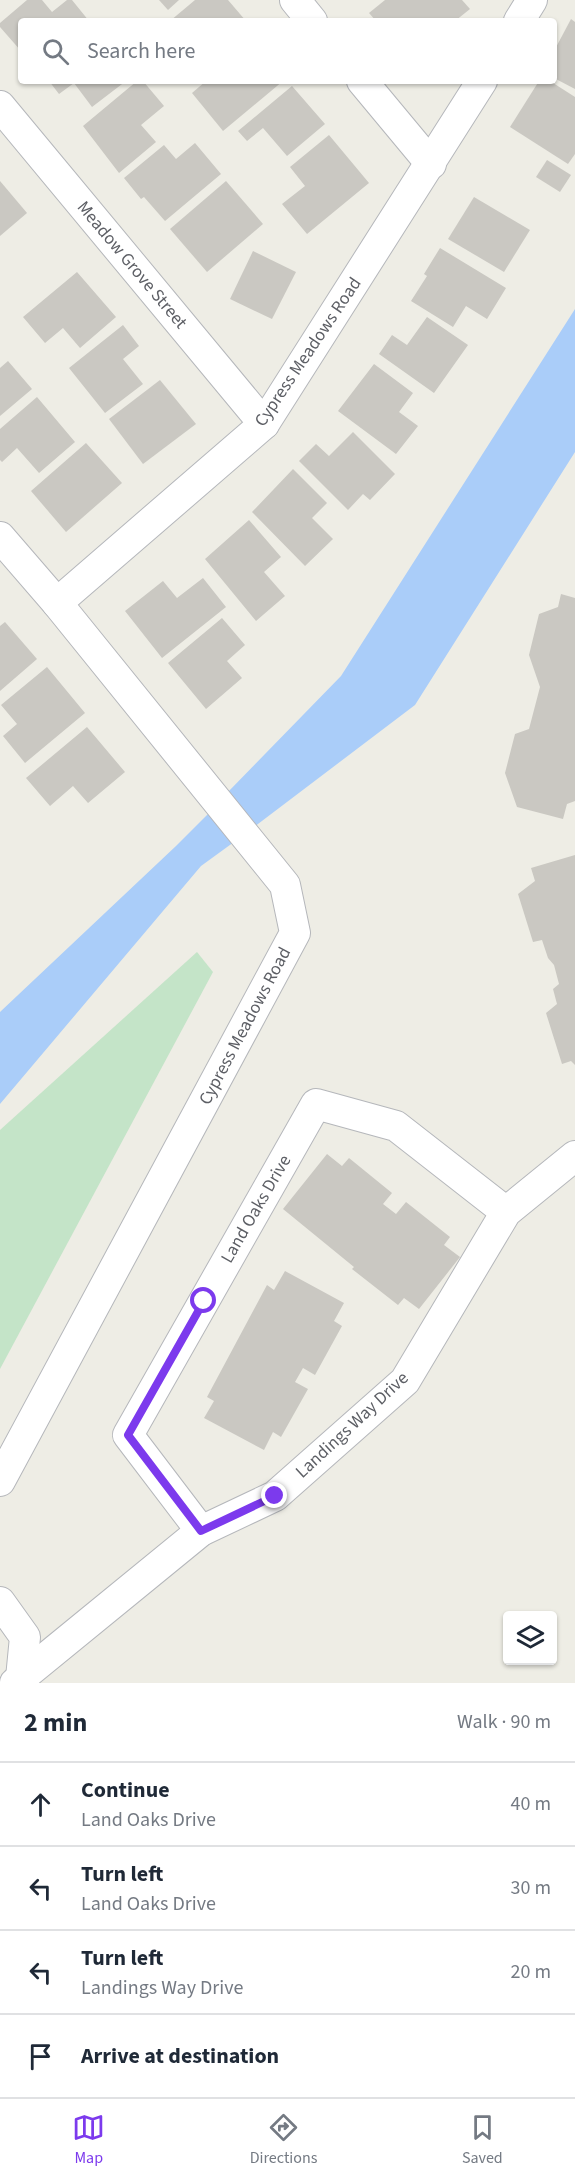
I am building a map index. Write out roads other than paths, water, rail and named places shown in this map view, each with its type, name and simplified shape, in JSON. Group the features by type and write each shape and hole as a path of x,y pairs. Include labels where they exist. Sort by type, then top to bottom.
{"street":[{"path":"295,0 310,18"},
{"path":"521,18 532,0"},
{"path":"364,84 431,164"},
{"name":"Cypress Meadows Road","path":"57,603 264,424 480,84"},
{"name":"Meadow Grove Street","path":"0,106 264,424"},
{"name":"Cypress Meadows Road","path":"0,537 57,603 285,885 295,933 0,1481"},
{"name":"Land Oaks Drive","path":"201,1531 128,1435 316,1104 396,1126 506,1212"},
{"name":"Landings Way Drive","path":"18,1681 201,1531 275,1496 405,1381 506,1212 575,1156"},
{"path":"0,1602 25,1637 18,1681"}],"water":[{"path":"575,309 575,452 415,705 254,827 227,793 341,676"},
{"path":"210,812 234,842 201,866 0,1104 0,1012"}]}
